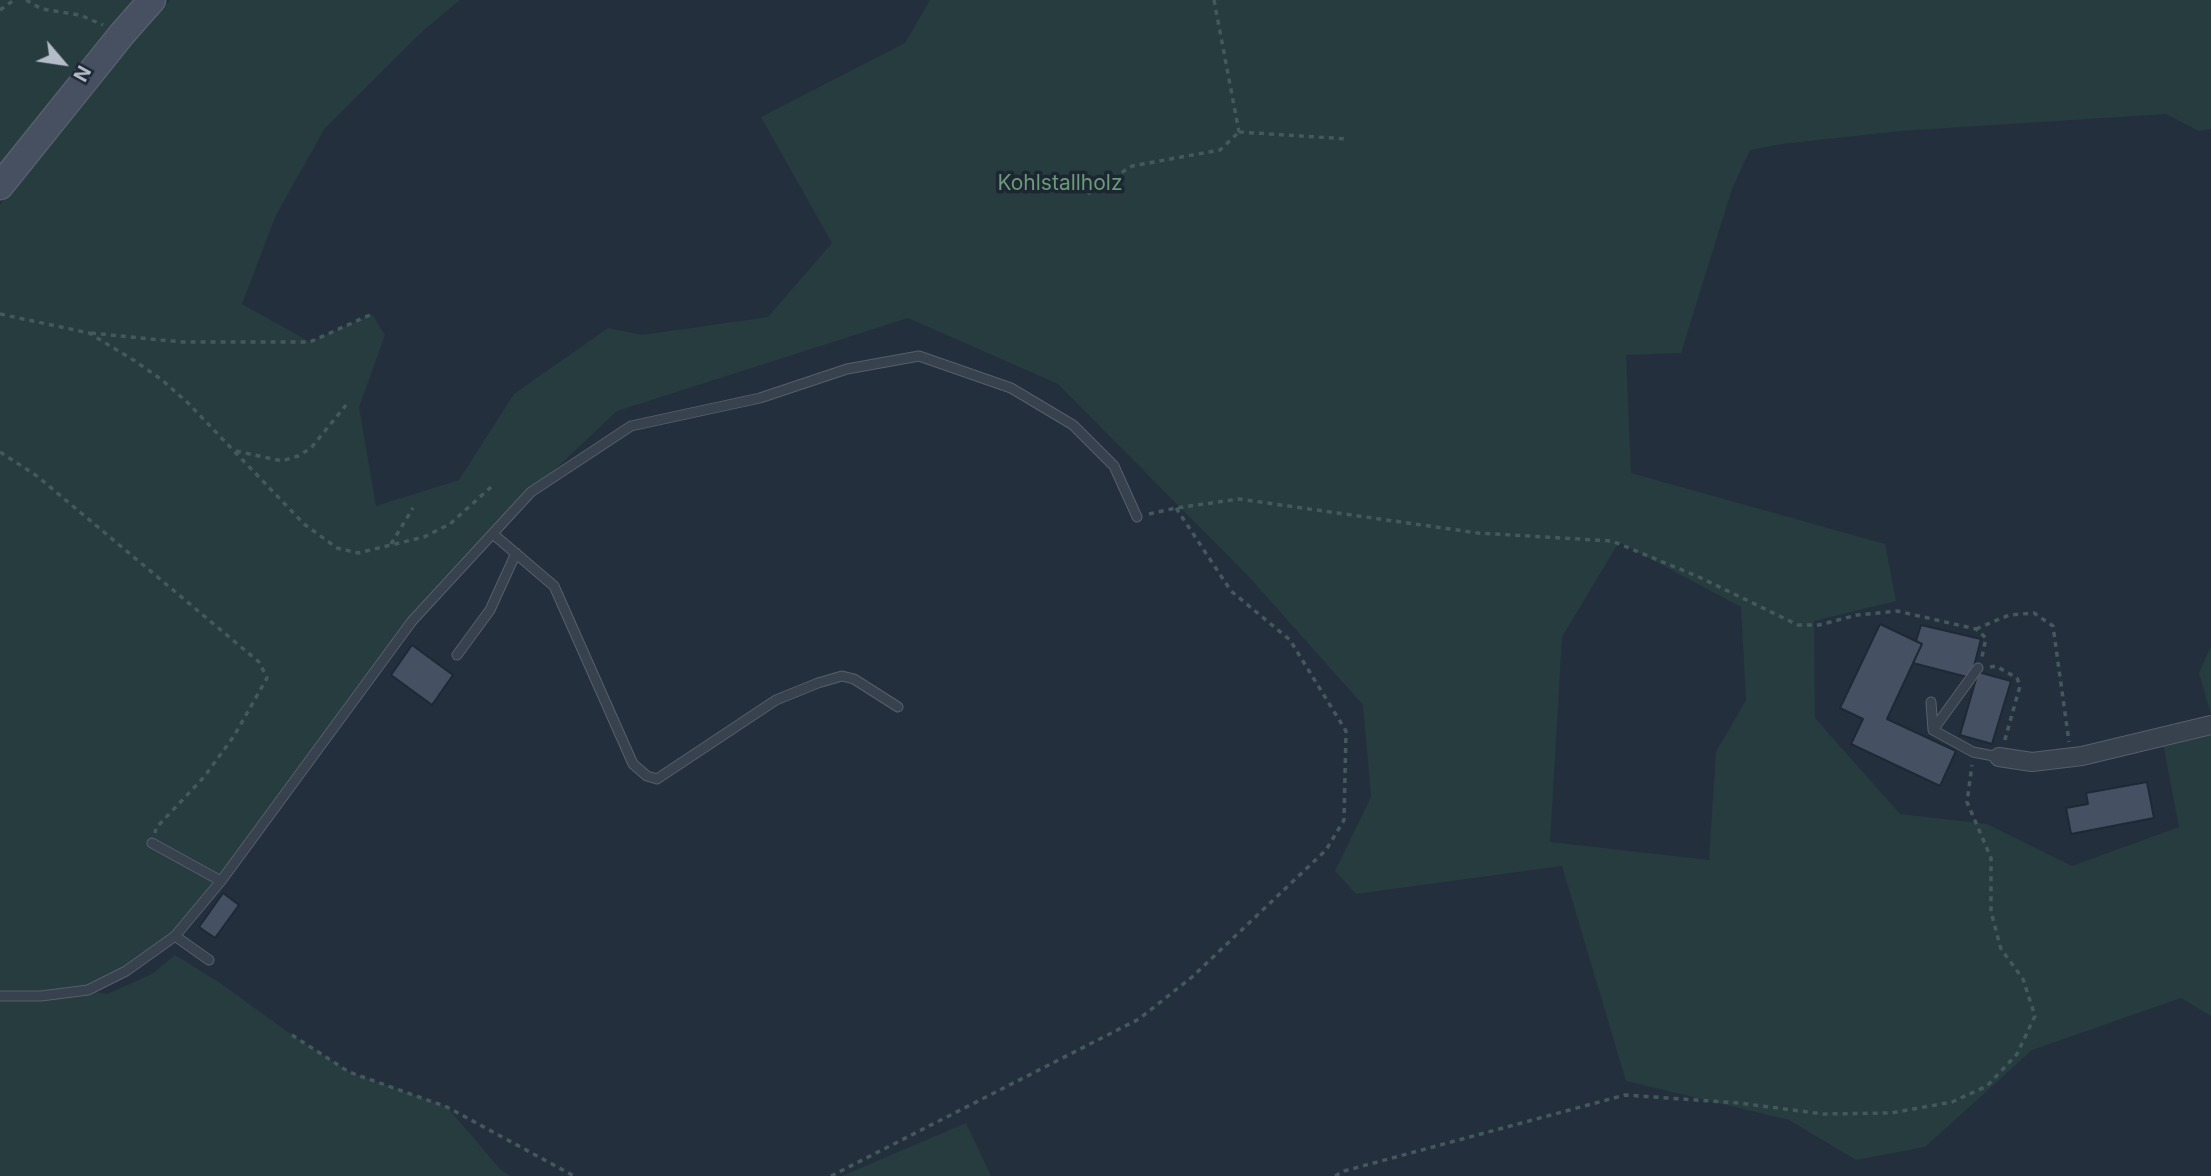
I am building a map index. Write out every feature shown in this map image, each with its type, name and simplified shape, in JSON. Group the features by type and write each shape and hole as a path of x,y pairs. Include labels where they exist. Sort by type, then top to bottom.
{"main road":[{"path":"0,186 152,0"}],"street":[{"path":"1999,757 2032,762 2071,757 2211,725"}],"lane":[{"path":"0,996 40,996 88,990 126,971 175,936 221,881 412,621 531,492 631,426 760,398 847,369 919,356 1011,388 1073,425 1114,466 1137,517"},
{"path":"493,534 554,586 633,764 647,776 657,779 776,700 842,676 854,680 898,707"},
{"path":"457,654 490,610 516,553"},
{"path":"1933,730 1978,668"},
{"path":"1931,702 1933,730"},
{"path":"1933,730 1973,752 1999,757"},
{"path":"152,843 221,881"},
{"path":"175,936 209,960"}],"path":[{"path":"0,10 14,0"},
{"path":"26,0 42,9 80,15 122,34"},
{"path":"1214,0 1239,132"},
{"path":"1088,194 1132,166 1220,150 1239,132 1348,139"},
{"path":"0,314 89,333 182,342 310,342 372,314"},
{"path":"89,333 135,360 162,380 188,403 303,524 337,548 358,553 424,537 450,524 491,486"},
{"path":"234,451 282,461 298,456 311,448 346,405"},
{"path":"0,452 37,476 259,662 267,678 234,736 204,777 156,828 152,843"},
{"path":"1137,517 1175,508 1239,499 1478,533 1612,541 1699,577 1798,625 1819,625 1857,615 1897,611 1976,629 1986,638 1978,668 1996,666 2017,678 2020,686 1999,757"},
{"path":"391,544 414,508"},
{"path":"831,1176 1139,1019 1192,977 1326,850 1345,820 1346,731 1290,640 1231,591 1175,508"},
{"path":"1976,629 2009,615 2034,613 2053,626 2071,757"},
{"path":"1335,1176 1344,1171 1625,1095 1739,1103 1823,1115 1877,1114 1952,1102 1987,1086 2017,1054 2035,1016 2023,979 2001,949 1991,912 1991,858 1967,802 1973,752"},
{"path":"292,1035 349,1072 447,1107 574,1176"}],"green space":[{"path":"0,0 140,0 103,40 0,165"},
{"name":"Kohlstallholz","path":"170,0 460,0 424,30 325,128 276,215 242,304 310,342 372,314 385,335 359,407 376,506 459,480 514,394 608,328 642,335 768,317 832,243 761,117 905,43 930,0 2211,0 2211,129 2199,131 2166,114 1900,131 1750,150 1732,189 1681,353 1626,355 1631,473 1885,544 1896,601 1814,621 1815,718 1900,814 1987,824 2072,866 2179,827 2163,743 2211,730 2211,1016 2181,998 2032,1050 1925,1147 1856,1160 1789,1120 1626,1081 1562,866 1356,894 1335,871 1371,797 1363,705 1250,578 1058,384 908,318 617,411 531,492 412,621 175,936 90,991 107,994 152,974 175,955 349,1072 447,1107 500,1169 510,1176 0,1176 0,205 114,63","holes":["1619,542 1741,607 1746,700 1716,752 1709,860 1550,842 1562,637"]},
{"path":"2211,646 2211,715 2199,673"},
{"path":"966,1123 991,1176 842,1176"}],"building":[{"path":"1880,624 1922,644 1887,719 1956,751 1940,786 1851,744 1863,719 1840,708"},
{"path":"1921,625 1981,639 1971,678 1913,663 1922,644 1916,641"},
{"path":"412,645 453,675 432,705 391,675"},
{"path":"1978,672 2011,681 1992,744 1960,735"},
{"path":"2147,782 2154,818 2071,834 2066,808 2088,804 2086,793"},
{"path":"223,893 239,905 215,938 199,927"}]}
